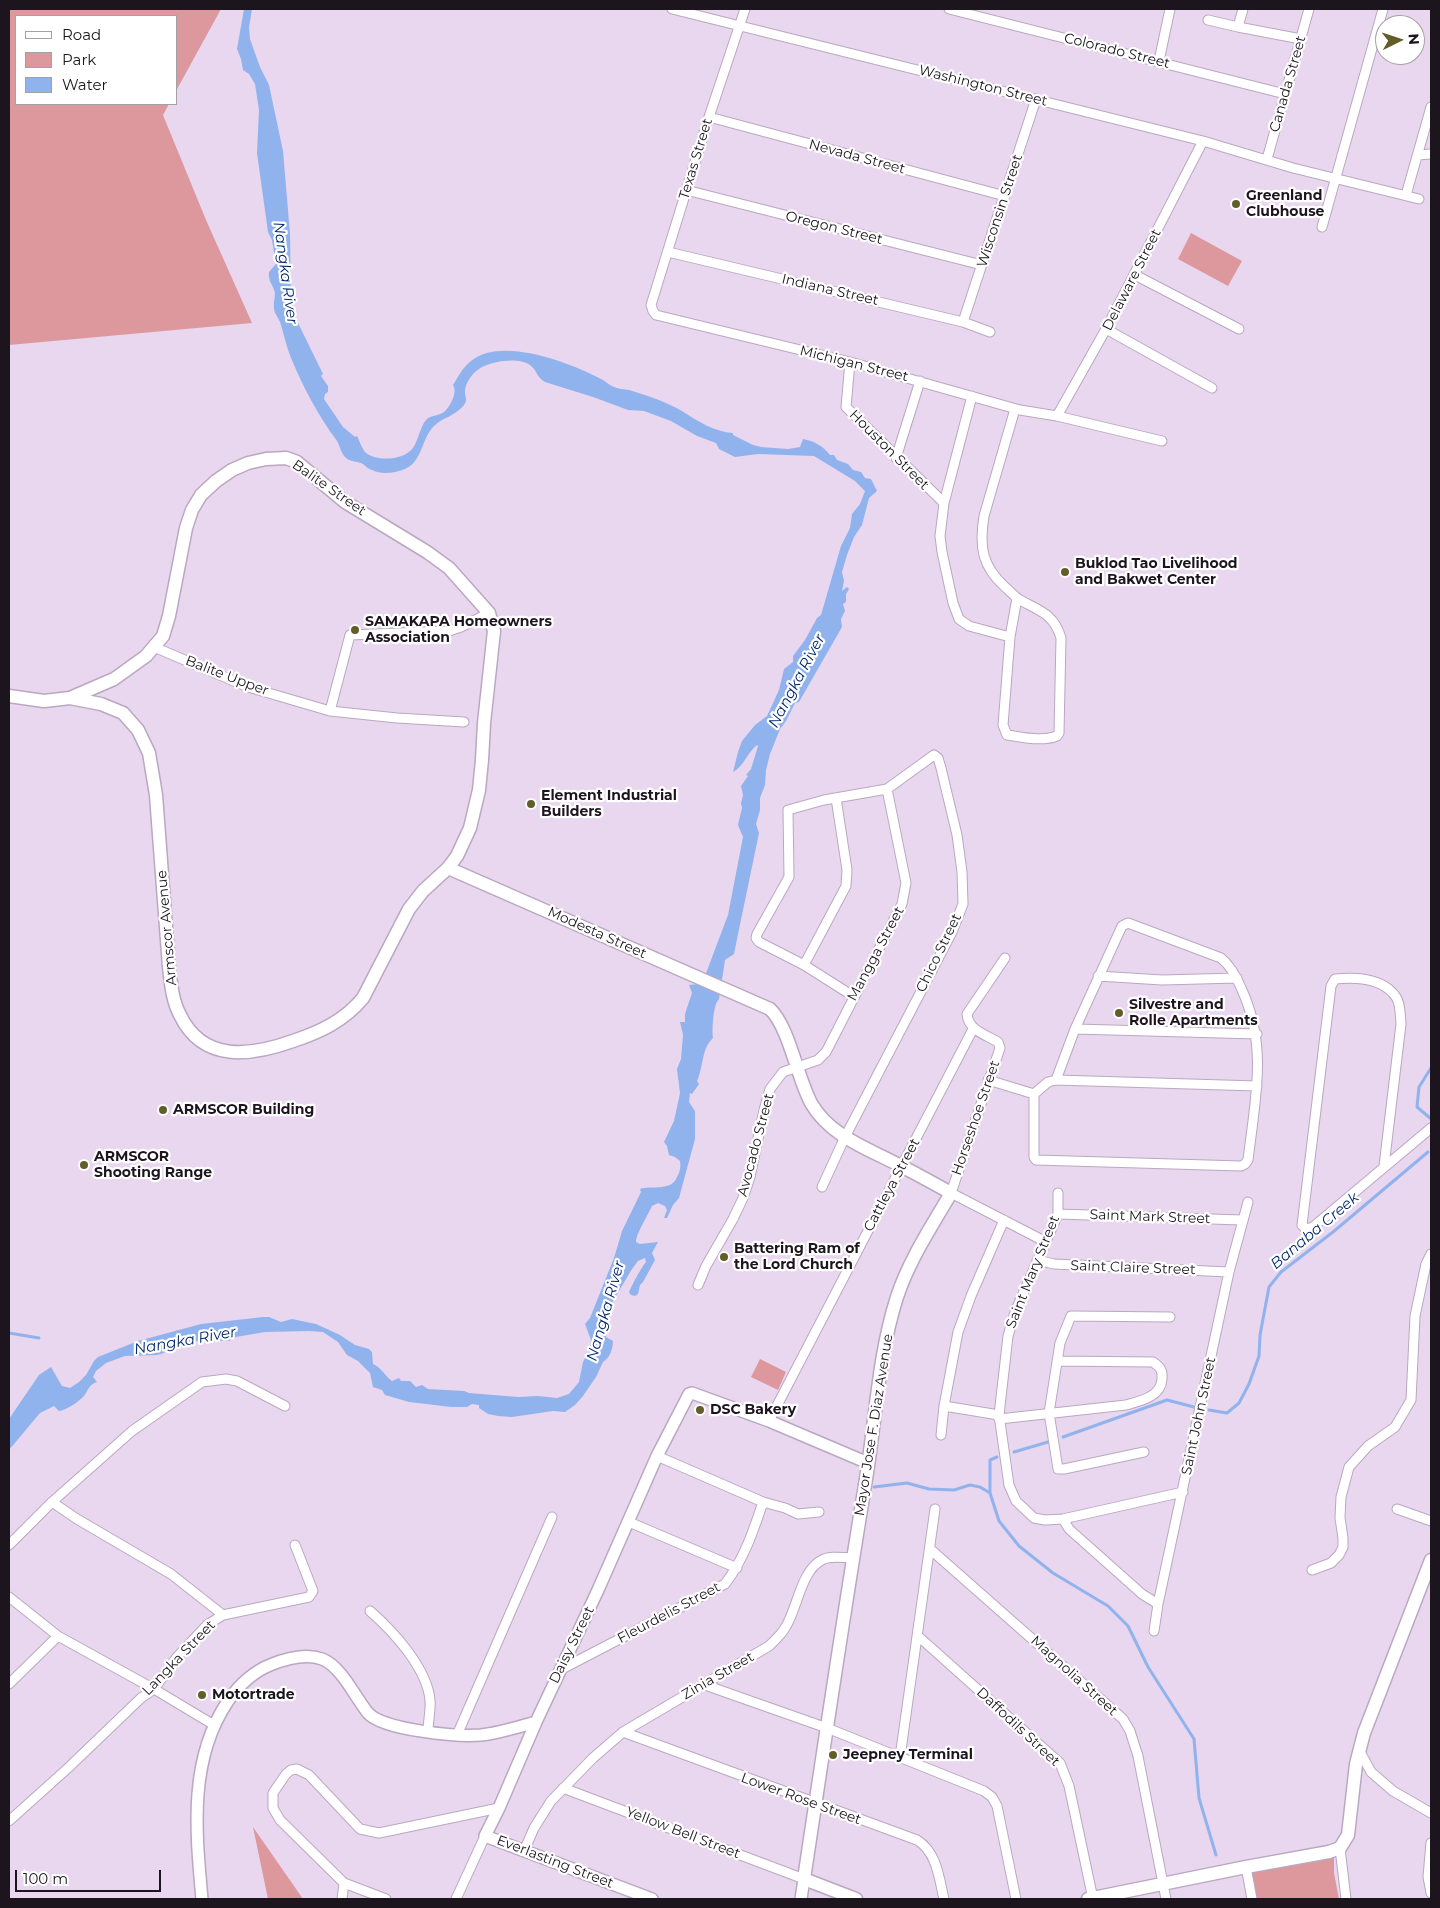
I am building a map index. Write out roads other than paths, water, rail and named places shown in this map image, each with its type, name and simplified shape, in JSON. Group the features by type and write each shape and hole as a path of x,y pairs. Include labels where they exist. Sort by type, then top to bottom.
{"main road":[{"name":"Balite Street","path":"70,698 120,675 146,656 163,636 169,616 186,528 192,510 200,495 232,470 266,458 286,458 297,462 345,502 427,552 449,568 489,613"},
{"path":"448,868 465,841 474,814 479,790 494,631 489,613"},
{"path":"9,696 44,700 70,698"},
{"name":"Armscor Avenue","path":"70,698 102,704 123,713 132,721 145,743 152,768 156,795 172,987 179,1014 186,1026 205,1044 230,1052 258,1052 312,1034 340,1020 353,1010 363,998 409,909 423,891 448,868"},
{"name":"Modesta Street","path":"448,868 762,1004 777,1016 783,1027 797,1069"},
{"path":"797,1069 812,1104 821,1117 845,1138 951,1193"},
{"name":"Mayor Jose F. Diaz Avenue","path":"804,1879 868,1463 881,1362 897,1296 917,1254 951,1193"},
{"path":"1091,1899 1329,1852 1340,1848 1348,1835 1359,1750 1431,1560"},
{"path":"804,1879 856,1899"}],"street":[{"name":"Washington Street","path":"672,9 1203,141 1293,168 1336,177 1419,199"},
{"name":"Texas Street","path":"653,311 651,305 686,190 745,9"},
{"name":"Colorado Street","path":"949,9 1285,94"},
{"path":"1159,62 1170,9"},
{"path":"1238,27 1243,9"},
{"name":"Canada Street","path":"1267,159 1309,9"},
{"path":"1322,228 1383,9"},
{"path":"1208,20 1300,39"},
{"name":"Wisconsin Street","path":"963,322 1036,99"},
{"path":"1406,195 1431,107"},
{"name":"Nevada Street","path":"709,117 1005,196"},
{"name":"Delaware Street","path":"1056,416 1136,274 1203,141"},
{"path":"1418,155 1431,154"},
{"name":"Oregon Street","path":"686,190 982,266"},
{"name":"Indiana Street","path":"668,252 963,322 990,332"},
{"path":"1136,274 1239,329"},
{"name":"Michigan Street","path":"653,311 656,314 850,362 1015,408 1162,441"},
{"path":"1106,330 1212,388"},
{"name":"Houston Street","path":"850,362 846,407 944,503"},
{"path":"896,458 920,381"},
{"path":"972,396 944,503 940,536 942,552 953,603 960,619 969,626 1010,637"},
{"path":"1015,408 984,516 981,533 985,559 997,579 1017,598 1050,616 1057,625 1061,638 1059,733 1057,736 1040,739 1007,734 1004,730 1010,637 1017,598"},
{"path":"330,710 350,635 449,631 461,628 489,613"},
{"name":"Balite Upper","path":"154,647 248,687 330,710 397,718 464,722"},
{"name":"Chico Street","path":"845,1138 952,932 963,904 962,872 957,835 938,758 934,755 930,757 887,789"},
{"path":"853,996 804,965 759,942 756,938 790,877 788,810 836,798 887,789"},
{"name":"Mangga Street","path":"797,1069 818,1060 826,1052 853,996 902,904 906,883 887,789"},
{"path":"804,965 846,886 847,870 836,798"},
{"path":"1056,1080 1098,976 1122,926 1128,923 1221,958 1227,962 1237,978 1251,1009 1258,1053 1257,1086 1248,1160 1241,1166 1036,1160 1033,1154 1034,1094 1048,1082 1056,1080 1257,1086"},
{"path":"974,1029 968,1021 967,1014 1005,958"},
{"path":"1098,976 1162,980 1237,978"},
{"path":"1384,1166 1401,1024 1399,1007 1396,997 1379,983 1344,978 1334,979 1331,986 1302,1225 1306,1229 1313,1227 1431,1128"},
{"name":"Horseshoe Street","path":"951,1193 1000,1044 974,1029"},
{"name":"Cattleya Street","path":"769,1420 974,1029"},
{"path":"1075,1029 1256,1034"},
{"name":"Avocado Street","path":"698,1285 706,1266 743,1198 750,1177 770,1089 783,1072 797,1069"},
{"path":"988,1080 1034,1094"},
{"path":"822,1187 845,1138"},
{"path":"951,1193 1046,1242"},
{"name":"Saint Mary Street","path":"1058,1193 1058,1214 1015,1312 1008,1336 999,1417 1009,1486 1016,1502 1034,1518 1045,1520 1063,1519 1183,1492"},
{"name":"Saint John Street","path":"1154,1631 1158,1604 1229,1272 1248,1202"},
{"name":"Saint Mark Street","path":"1058,1214 1242,1220"},
{"path":"941,1435 944,1406 958,1332 971,1296 1004,1220"},
{"path":"1312,1570 1331,1563 1339,1555 1343,1547 1340,1518 1341,1497 1350,1467 1368,1446 1395,1426 1411,1400 1415,1316 1426,1264 1431,1254"},
{"name":"Saint Claire Street","path":"1037,1260 1054,1264 1229,1272"},
{"path":"1144,1452 1058,1469 1049,1412 1060,1343 1071,1316 1170,1317"},
{"path":"944,1406 999,1417 1126,1405 1144,1400 1155,1393 1160,1387 1162,1373 1159,1366 1153,1362 1057,1361"},
{"path":"9,1545 52,1502 132,1431 202,1382 226,1379 237,1381 285,1406"},
{"name":"Daisy Street","path":"456,1899 629,1522 656,1456 689,1394 692,1393 769,1420"},
{"path":"769,1420 868,1463"},
{"path":"656,1456 763,1502 798,1514 819,1512"},
{"path":"52,1502 77,1519 171,1574 223,1615"},
{"name":"Fleurdelis Street","path":"560,1670 725,1584 737,1568 751,1540 763,1502"},
{"path":"900,1757 935,1509"},
{"path":"1397,1509 1431,1521"},
{"path":"457,1735 552,1517"},
{"path":"1063,1519 1069,1529 1142,1594 1158,1604"},
{"path":"629,1522 737,1568"},
{"name":"Langka Street","path":"9,1821 68,1768 140,1698 154,1689 177,1657 207,1625 223,1615 309,1597 313,1592 296,1546"},
{"name":"Magnolia Street","path":"930,1549 1123,1719 1130,1731 1138,1756 1166,1899"},
{"name":"Zinia Street","path":"524,1851 542,1815 563,1788 593,1758 623,1732 769,1646 786,1628 807,1576 813,1567 822,1560 830,1558 853,1558"},
{"path":"9,1597 58,1636 154,1689 214,1725"},
{"path":"370,1611 389,1628 412,1658 421,1674 430,1701 428,1731"},
{"path":"9,1684 58,1636"},
{"name":"Daffodils Street","path":"918,1636 1060,1764 1069,1786 1091,1899"},
{"path":"202,1899 197,1836 198,1800 204,1754 214,1725 224,1707 244,1681 259,1670 277,1662 306,1657 324,1660 333,1666 370,1714 380,1721 404,1728 457,1735 495,1733 536,1722"},
{"path":"705,1685 827,1728 975,1786 992,1797 1001,1820 1016,1899"},
{"name":"Lower Rose Street","path":"623,1732 916,1840 925,1845 934,1860 944,1899"},
{"path":"1359,1750 1371,1772 1393,1791 1431,1814"},
{"path":"386,1899 344,1883 280,1820 273,1808 273,1793 286,1774 291,1770 303,1770 360,1829 379,1833 499,1808"},
{"name":"Yellow Bell Street","path":"563,1788 804,1879"},
{"name":"Everlasting Street","path":"486,1836 652,1899"},
{"path":"1431,1843 1428,1877 1431,1893"},
{"path":"1340,1848 1346,1899"},
{"path":"1246,1867 1252,1899"},
{"path":"801,1899 804,1879"},
{"path":"342,1899 344,1883"}],"water":[{"name":"Nangka River","path":"244,9 252,9 249,27 250,39 269,85 283,151 290,234 291,300 297,321 323,374 321,376 328,386 328,392 325,394 324,399 343,427 355,437 357,436 366,453 384,459 397,457 409,452 413,448 426,420 444,412 449,407 455,391 453,385 468,363 484,354 500,351 518,351 572,366 614,387 649,396 676,408 706,425 720,431 733,433 733,435 753,445 788,449 800,447 803,439 811,441 830,455 834,455 837,460 848,464 853,470 861,472 865,478 871,479 877,491 869,498 862,525 854,537 842,572 844,581 842,591 847,587 849,589 846,594 846,602 843,604 845,611 841,619 842,627 799,702 795,703 780,729 770,754 756,824 759,833 734,954 725,960 719,999 714,1011 713,1038 706,1047 697,1081 699,1084 692,1094 690,1093 689,1102 695,1111 695,1139 679,1198 673,1205 667,1218 664,1218 667,1210 665,1206 658,1203 652,1206 642,1224 636,1242 640,1244 658,1242 652,1253 655,1260 640,1285 638,1294 635,1296 629,1292 646,1262 645,1258 638,1261 632,1269 613,1301 606,1323 606,1337 613,1341 611,1353 575,1405 565,1412 553,1411 512,1417 488,1414 479,1408 479,1405 451,1407 409,1402 385,1395 382,1390 373,1387 370,1373 358,1361 347,1355 338,1342 323,1332 265,1332 236,1337 229,1341 206,1340 182,1343 168,1347 164,1353 157,1355 125,1356 106,1363 96,1371 93,1377 97,1382 90,1386 81,1399 62,1410 59,1411 54,1406 40,1413 9,1450 9,1419 39,1375 51,1367 62,1386 70,1388 86,1375 98,1357 138,1341 201,1324 263,1317 269,1317 281,1322 292,1319 316,1324 340,1335 355,1345 369,1349 372,1352 373,1364 392,1381 399,1378 401,1381 410,1381 416,1387 422,1385 428,1389 518,1397 538,1396 557,1398 569,1394 579,1382 583,1362 590,1349 591,1340 585,1324 590,1318 614,1258 622,1231 641,1192 640,1189 670,1185 674,1182 680,1171 680,1161 669,1155 664,1142 674,1121 680,1093 677,1069 681,1059 683,1035 680,1022 685,1022 685,1014 692,993 689,985 699,984 705,976 728,915 743,837 738,825 743,795 741,786 751,769 758,746 733,772 738,752 742,741 755,725 767,716 779,690 784,669 793,662 793,656 805,640 817,618 821,615 841,546 850,528 852,514 860,504 865,491 855,481 814,456 758,454 735,457 719,449 716,443 697,436 671,421 644,411 628,410 545,382 530,365 520,361 493,363 475,372 466,386 466,401 464,405 434,426 415,461 405,469 380,473 369,469 363,464 347,459 342,454 337,441 317,411 301,380 289,354 280,322 274,310 275,293 269,278 269,272 276,264 272,240 268,232 257,153 259,110 255,84 249,74 243,70 237,49"}],"waterway":[{"name":"Banaba Creek","path":"1430,1118 1417,1107 1419,1087 1431,1068"},
{"name":"Banaba Creek","path":"1209,1410 1227,1413 1239,1403 1249,1384 1259,1356 1260,1335 1269,1287 1281,1272 1333,1232 1428,1152"},
{"path":"9,1333 39,1338"},
{"name":"Banaba Creek","path":"1063,1437 1167,1400 1194,1407"},
{"name":"Banaba Creek","path":"1014,1452 1048,1442"},
{"name":"Banaba Creek","path":"874,1487 907,1483 929,1489 954,1490 970,1485 980,1487 990,1493 990,1460 997,1457"},
{"path":"990,1493 999,1521 1019,1546 1053,1573 1108,1606 1128,1626 1148,1667 1194,1739 1199,1798 1216,1855"}],"place":[{"name":"Greenland Clubhouse","path":"1236,204"},
{"name":"Buklod Tao Livelihood and Bakwet Center","path":"1065,572"},
{"name":"SAMAKAPA Homeowners Association","path":"355,630"},
{"name":"Element Industrial Builders","path":"531,804"},
{"name":"Silvestre and Rolle Apartments","path":"1119,1013"},
{"name":"ARMSCOR Building","path":"163,1110"},
{"name":"ARMSCOR Shooting Range","path":"84,1165"},
{"name":"Battering Ram of the Lord Church","path":"724,1257"},
{"name":"DSC Bakery","path":"700,1410"},
{"name":"Motortrade","path":"202,1695"},
{"name":"Jeepney Terminal","path":"833,1755"}]}
